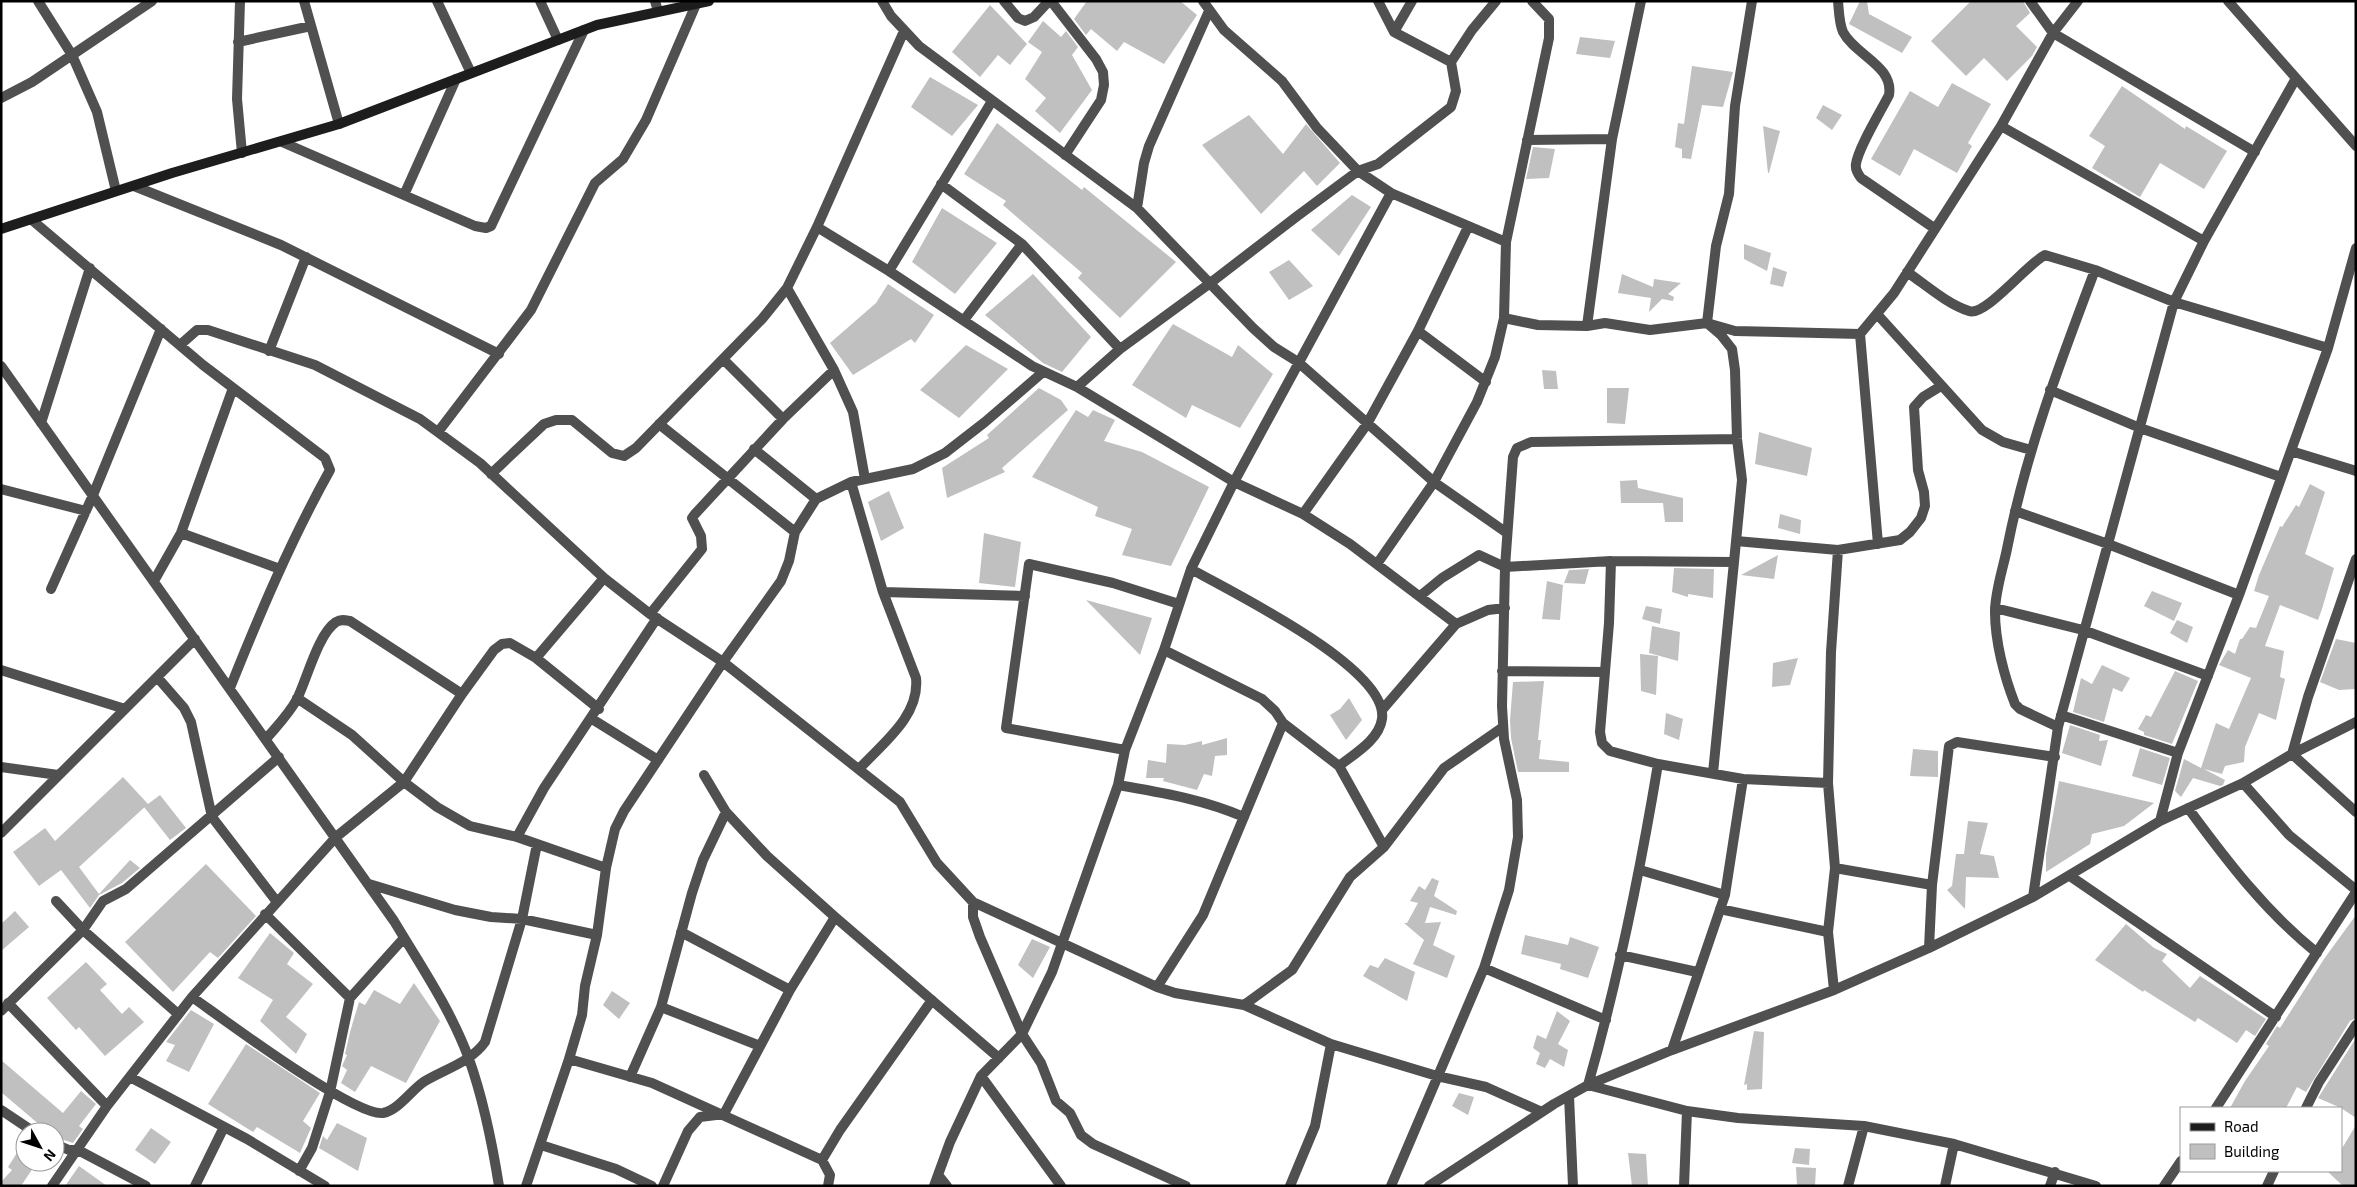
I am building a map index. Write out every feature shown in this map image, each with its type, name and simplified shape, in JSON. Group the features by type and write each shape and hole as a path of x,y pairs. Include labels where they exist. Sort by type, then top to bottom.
{"street":[{"path":"38,1 72,55 97,112 116,191"},
{"path":"1,98 72,55 152,1"},
{"path":"240,1 237,99 242,153"},
{"path":"304,1 339,124"},
{"path":"437,1 471,73"},
{"path":"540,1 558,40"},
{"path":"1,229 116,191 339,124 584,30 656,6 709,1"},
{"path":"882,1 904,31 919,46 1137,208 1274,347 1298,362 1434,482 1507,533"},
{"path":"1004,1 1018,18 1025,21 1030,21 1050,1 1096,59 1103,72 1104,85 1101,100 1065,155"},
{"path":"1203,1 1224,30 1282,81 1317,128 1358,171 1391,192 1506,242"},
{"path":"1378,1 1394,32 1451,62"},
{"path":"1394,32 1412,1"},
{"path":"1078,387 1120,349 1210,284 1358,171 1378,164 1452,107 1456,91 1451,62 1472,30 1496,1"},
{"path":"1377,564 1434,482 1486,382 1499,343 1504,318 1506,242 1550,25 1545,14 1532,1"},
{"path":"1587,326 1612,139 1641,1"},
{"path":"1707,323 1716,246 1729,194 1735,106 1752,1"},
{"path":"1838,1 1842,30 1849,41 1887,76 1891,85 1889,95 1860,152 1856,163 1857,171 1861,178 1934,228"},
{"path":"2030,1 2053,33 2255,152"},
{"path":"1878,544 1860,334 1907,272 2001,126 2053,33 2078,1"},
{"path":"2228,1 2356,146"},
{"path":"438,432 532,310 595,183 623,159 646,120 697,2"},
{"path":"1137,208 1144,163 1149,146 1209,11"},
{"path":"238,42 311,26"},
{"path":"282,142 475,226 486,228 491,226 584,30"},
{"path":"491,474 544,424 556,420 572,420 612,453 624,456 636,448 762,319 787,288 904,31"},
{"path":"404,195 456,78"},
{"path":"2033,897 2058,727 2174,302 2204,242 2296,80"},
{"path":"889,271 992,101"},
{"path":"2001,126 2204,242"},
{"path":"1527,140 1612,139"},
{"path":"941,184 1022,244 1120,349"},
{"path":"134,186 281,244 499,354"},
{"path":"934,1186 950,1142 981,1076 1022,1034 1062,945 1118,785 1125,750 1164,650 1191,569 1234,482 1391,192"},
{"path":"32,220 180,345 325,458 330,465 330,470 300,523 230,688"},
{"path":"816,227 889,271 1043,372 1078,387 1234,482 1303,514 1377,564 1456,624"},
{"path":"1303,514 1367,424 1418,331 1468,227"},
{"path":"964,320 1022,244"},
{"path":"2160,821 2178,753 2239,595 2328,348 2356,248"},
{"path":"1907,272 1971,312 1977,312 1992,302 2034,260 2045,255 2095,270 2174,302 2328,348"},
{"path":"269,351 306,257"},
{"path":"42,423 90,268"},
{"path":"2058,727 2020,710 2015,704 1995,630 1995,608 2015,511 2031,450 2050,390 2095,270"},
{"path":"787,288 834,370 853,412 865,479"},
{"path":"1877,314 1982,430 1993,438 2031,450"},
{"path":"1504,318 1538,325 1587,326 1605,323 1650,330 1707,323 1735,331 1860,334"},
{"path":"1707,323 1721,335 1732,350 1735,370 1737,439 1742,480 1713,773"},
{"path":"51,589 93,496 162,329"},
{"path":"180,345 197,330 208,330 315,365 405,411 438,432 491,474 604,578 654,616 723,662 900,802 937,863 973,902 1062,945 1157,987 1175,993 1244,1005 1331,1044 1437,1076 1486,1087 1542,1112"},
{"path":"1418,331 1486,382"},
{"path":"723,359 783,419"},
{"path":"1,366 336,837 404,938 443,1004 468,1058 490,1128 499,1186"},
{"path":"516,837 544,788 599,709 654,616 702,549 702,536 692,518 783,419 834,370"},
{"path":"526,1186 582,1015 585,986 597,935 606,868 615,829 624,811 723,662 781,581 789,561 795,532 816,499 851,482 912,469 945,453 985,422 1043,372"},
{"path":"1736,541 1838,550 1900,540 1910,532 1921,518 1925,506 1924,492 1918,470 1914,407 1923,397 1941,386"},
{"path":"154,581 181,533 233,388"},
{"path":"2050,390 2140,428 2281,477"},
{"path":"659,424 795,532"},
{"path":"1391,1186 1484,968 1509,890 1518,837 1517,800 1503,727 1502,671 1507,533 1513,457 1517,448 1523,444 1589,441 1737,439"},
{"path":"754,450 816,499"},
{"path":"2291,451 2356,471"},
{"path":"851,482 883,592 916,678 917,690 913,705 903,722 859,769"},
{"path":"1,489 86,511"},
{"path":"2015,511 2108,544 2239,595"},
{"path":"181,533 280,569"},
{"path":"1834,990 1828,932 1835,868 1828,784 1831,652 1838,550"},
{"path":"1420,596 1442,578 1479,555 1506,567 1610,561 1734,562"},
{"path":"2292,754 2308,697 2356,559"},
{"path":"1610,561 1600,732 1602,743 1610,751 1658,764 1743,779 1828,784"},
{"path":"1125,750 1006,728 1029,564 1113,583 1179,604"},
{"path":"1191,569 1340,657 1370,688 1382,710 1382,722 1371,740 1339,766"},
{"path":"536,658 604,578"},
{"path":"883,592 1025,596"},
{"path":"1382,710 1456,624 1488,610 1505,608"},
{"path":"1995,608 2083,630 2208,676"},
{"path":"266,739 297,698 326,633 334,623 342,619 350,621 462,694"},
{"path":"1,833 195,639"},
{"path":"52,1186 107,1106 192,997 336,837 404,782 462,694 494,650 502,644 510,643 536,658 599,709"},
{"path":"1164,650 1262,700 1275,711 1283,723 1339,766 1384,847"},
{"path":"1,670 125,709"},
{"path":"1502,671 1605,672"},
{"path":"157,677 184,708 191,722 212,817 277,902"},
{"path":"297,698 352,735 404,782 437,807 470,826 516,837 606,868"},
{"path":"2061,715 2178,753"},
{"path":"592,719 658,760"},
{"path":"1430,1186 1542,1112 1588,1085 1672,1050 1834,990 1930,948 2033,897 2160,821 2243,783 2292,754 2356,722"},
{"path":"1157,987 1203,915 1283,723"},
{"path":"1244,1005 1292,970 1350,877 1384,847 1444,768 1503,727"},
{"path":"1930,948 1932,885 1949,746 1957,742 2054,757"},
{"path":"2292,754 2356,812"},
{"path":"107,1106 5,1007 83,930 103,901 126,889 212,817 279,757"},
{"path":"1588,1085 1606,1020 1640,870 1658,764"},
{"path":"1,767 58,775"},
{"path":"704,775 726,812 768,856 835,917 999,1058"},
{"path":"1672,1050 1697,972 1725,895 1743,779"},
{"path":"2217,1107 2356,891 2289,835 2243,783"},
{"path":"1118,785 1186,797 1212,804 1244,817"},
{"path":"2188,808 2233,869 2257,897 2292,932 2317,953"},
{"path":"630,1077 661,1007 703,860 726,812"},
{"path":"192,997 330,1092 369,1110 383,1113 395,1107 425,1081 479,1051 488,1036 522,919 537,844"},
{"path":"1835,868 1932,885"},
{"path":"1640,870 1725,895"},
{"path":"2070,876 2276,1017"},
{"path":"369,884 455,910 491,917 522,919 597,935"},
{"path":"56,901 83,930 178,1014"},
{"path":"973,902 973,917 980,937 1022,1034 1042,1063 1056,1101 1070,1113 1081,1136 1093,1144 1186,1186"},
{"path":"1720,909 1828,932"},
{"path":"265,914 350,998"},
{"path":"724,1114 790,990 835,917"},
{"path":"681,932 790,990"},
{"path":"299,1171 312,1148 330,1092 350,998 404,938"},
{"path":"1620,955 1697,972"},
{"path":"1484,968 1606,1020"},
{"path":"822,1160 840,1130 932,1000"},
{"path":"661,1007 760,1046"},
{"path":"2306,1107 2319,1082 2356,1025"},
{"path":"1290,1186 1315,1126 1331,1044"},
{"path":"569,1059 652,1084 724,1114 822,1160 830,1175 828,1186"},
{"path":"981,1076 1061,1186"},
{"path":"130,1077 247,1139 325,1186"},
{"path":"1588,1085 1687,1111 1738,1118 1864,1126 1954,1144 2055,1172 2096,1186"},
{"path":"1568,1096 1573,1186"},
{"path":"1,1110 19,1122"},
{"path":"1684,1186 1687,1111"},
{"path":"663,1186 688,1131 700,1117 724,1114"},
{"path":"1848,1186 1864,1126"},
{"path":"195,1186 224,1127"},
{"path":"1944,1186 1954,1144"},
{"path":"541,1145 616,1169 652,1186"},
{"path":"65,1148 78,1150 139,1184"},
{"path":"2164,1186 2180,1162"},
{"path":"2050,1186 2055,1172"},
{"path":"2267,1186 2274,1172"},
{"path":"939,1176 947,1186"}],"building":[{"path":"1087,1 1180,1 1197,15 1164,64 1124,42 1117,51 1091,29 1086,35 1074,19"},
{"path":"1860,1 1867,1 1869,14 1912,37 1902,53 1849,24"},
{"path":"1971,1 2023,1 2030,13 2016,26 2037,47 2032,56 2007,81 1984,58 1966,76 1931,41"},
{"path":"990,5 1027,44 1010,65 998,55 980,77 952,52"},
{"path":"1043,21 1061,37 1066,31 1078,47 1072,55 1092,90 1060,133 1035,111 1046,98 1025,79 1042,52 1028,42"},
{"path":"1580,37 1615,41 1610,58 1576,54"},
{"path":"1692,66 1733,72 1723,107 1702,105 1691,159 1682,158 1682,149 1675,147 1678,123 1684,124"},
{"path":"930,77 978,105 952,136 911,107"},
{"path":"1952,83 1991,104 1968,143 1972,146 1957,173 1914,149 1900,176 1871,159 1910,91 1938,107"},
{"path":"2122,86 2185,129 2186,126 2227,151 2204,189 2160,163 2140,197 2092,168 2105,146 2089,136"},
{"path":"1823,105 1842,115 1832,130 1816,118"},
{"path":"1249,115 1283,154 1306,124 1340,163 1317,186 1304,171 1261,214 1202,145"},
{"path":"997,123 1082,190 1084,187 1176,262 1120,318 1078,278 1082,273 1003,205 1006,201 964,174"},
{"path":"1763,126 1780,131 1769,173 1768,173"},
{"path":"1533,147 1555,149 1549,178 1526,179"},
{"path":"1352,195 1371,207 1339,256 1311,230"},
{"path":"942,208 997,243 955,294 912,262"},
{"path":"1744,244 1771,253 1767,271 1744,259"},
{"path":"1289,260 1313,286 1289,300 1269,272"},
{"path":"1773,267 1787,272 1783,287 1770,284"},
{"path":"1033,274 1091,337 1062,372 1043,363 985,315"},
{"path":"1622,274 1653,287 1654,279 1681,283 1668,294 1674,297 1673,301 1662,299 1649,312 1651,298 1618,293"},
{"path":"888,284 934,315 915,343 911,339 853,375 830,343 876,303"},
{"path":"1173,324 1232,357 1238,345 1273,374 1240,428 1192,405 1186,418 1132,385"},
{"path":"966,345 1008,369 959,418 920,390"},
{"path":"1542,370 1556,371 1558,389 1544,389"},
{"path":"1039,388 1061,400 1068,410 1002,468 1005,472 947,498 942,468 989,438 987,435"},
{"path":"1607,388 1629,388 1625,424 1607,423"},
{"path":"1076,410 1088,417 1093,410 1115,420 1104,441 1142,452 1209,487 1171,566 1122,555 1132,529 1095,516 1098,507 1032,477"},
{"path":"1759,432 1812,448 1807,476 1755,464"},
{"path":"1637,480 1638,488 1683,498 1683,522 1665,522 1663,503 1621,503 1620,481"},
{"path":"2310,484 2325,492 2305,554 2334,568 2318,620 2280,605 2265,646 2284,651 2280,677 2285,679 2276,720 2259,713 2245,747 2244,762 2225,766 2222,774 2204,769 2225,780 2223,785 2220,786 2193,778 2181,797 2175,791 2184,759 2201,768 2216,723 2229,729 2251,678 2219,665 2228,650 2235,654 2240,639 2242,639 2250,627 2256,628 2269,596 2254,591 2259,575 2280,526 2282,527 2296,505 2299,507"},
{"path":"889,491 904,528 881,541 868,502"},
{"path":"1780,514 1801,520 1800,534 1778,528"},
{"path":"984,533 1021,542 1015,587 979,583"},
{"path":"1778,555 1774,579 1741,575"},
{"path":"1674,568 1714,569 1713,598 1688,594 1688,597 1672,592"},
{"path":"1589,569 1585,584 1564,583 1569,570"},
{"path":"1547,581 1563,585 1560,620 1542,619"},
{"path":"2152,591 2182,603 2174,621 2144,606"},
{"path":"1086,600 1152,618 1140,655"},
{"path":"1646,606 1662,609 1660,624 1642,619"},
{"path":"2177,620 2193,627 2187,643 2170,633"},
{"path":"1652,626 1680,632 1678,661 1649,653"},
{"path":"2336,639 2356,643 2356,689 2339,690 2320,682"},
{"path":"1640,654 1658,656 1656,695 1641,691"},
{"path":"1798,658 1790,685 1772,687 1773,663"},
{"path":"2102,665 2130,678 2122,692 2113,688 2104,722 2073,712 2081,678 2092,684"},
{"path":"2175,671 2198,681 2172,744 2144,735 2144,732 2138,729 2146,715 2151,717"},
{"path":"1544,681 1538,740 1541,740 1539,759 1569,762 1569,772 1518,772 1511,738 1510,720 1513,682"},
{"path":"1349,698 1362,720 1346,740 1330,715 1340,709"},
{"path":"1666,713 1683,719 1679,740 1664,734"},
{"path":"2070,725 2100,735 2099,741 2108,740 2101,766 2062,753"},
{"path":"1227,738 1227,755 1215,756 1212,776 1204,774 1197,790 1163,781 1164,778 1146,778 1148,760 1166,763 1167,744 1185,745 1202,741 1202,745"},
{"path":"2140,748 2170,758 2162,785 2132,776"},
{"path":"1913,749 1938,751 1938,777 1910,776"},
{"path":"123,777 148,804 79,867 99,894 130,860 140,868 122,883 99,895 90,908 61,870 39,886 13,852 45,828 55,841"},
{"path":"2059,781 2154,803 2124,826 2092,834 2090,844 2046,872 2046,854"},
{"path":"160,795 186,828 170,840 144,807"},
{"path":"1968,821 1988,823 1980,854 1994,856 1999,878 1966,877 1965,909 1947,890 1952,886 1956,854 1964,854"},
{"path":"206,864 256,916 218,958 210,952 173,992 125,942"},
{"path":"1432,878 1439,881 1434,896 1457,911 1456,915 1430,907 1425,923 1441,922 1433,945 1455,956 1447,978 1413,964 1424,940 1404,923 1407,923 1418,903 1410,901 1419,886 1425,890"},
{"path":"15,911 29,927 1,951 1,924"},
{"path":"2356,915 2356,1018 2350,1021 2306,1092 2297,1087 2287,1107 2231,1107 2245,1081 2269,1046 2266,1044 2277,1026 2280,1028 2324,959"},
{"path":"2126,924 2154,948 2167,954 2162,961 2190,988 2200,976 2266,1019 2255,1036 2246,1030 2237,1043 2198,1018 2195,1022 2144,990 2143,992 2095,960"},
{"path":"270,933 294,953 287,964 313,984 286,1017 307,1034 296,1054 260,1021 273,1000 238,978"},
{"path":"1525,935 1568,945 1570,937 1599,947 1588,978 1560,969 1561,964 1521,954"},
{"path":"1032,939 1050,947 1033,978 1018,965"},
{"path":"1385,958 1415,972 1407,1001 1363,976 1370,965 1378,968"},
{"path":"86,962 107,984 100,990 122,1014 129,1007 144,1022 105,1056 79,1027 76,1030 47,998"},
{"path":"414,983 440,1021 406,1083 371,1066 355,1092 341,1083 347,1070 342,1066 347,1055 345,1054 359,1002 365,1005 374,990 400,1004"},
{"path":"612,991 630,1003 619,1019 603,1005"},
{"path":"191,1010 214,1024 189,1072 166,1061 175,1045 166,1042"},
{"path":"1557,1011 1570,1021 1558,1044 1568,1050 1564,1067 1550,1059 1545,1068 1536,1064 1540,1053 1533,1048 1537,1035 1546,1039"},
{"path":"1754,1031 1764,1032 1762,1089 1747,1090 1747,1084 1744,1085"},
{"path":"2356,1038 2356,1118 2342,1107 2318,1098"},
{"path":"246,1044 320,1093 303,1121 311,1128 300,1153 257,1127 253,1132 208,1104"},
{"path":"1,1060 63,1113 81,1091 96,1104 79,1126 83,1129 73,1143 65,1140 65,1122 36,1122 1,1092"},
{"path":"1459,1093 1474,1097 1468,1115 1452,1106"},
{"path":"337,1123 367,1138 358,1171 319,1148 323,1136 327,1140"},
{"path":"2356,1125 2356,1186 2343,1186 2328,1172 2342,1172 2342,1148"},
{"path":"151,1128 171,1142 155,1164 135,1150"},
{"path":"1795,1148 1810,1149 1809,1165 1792,1163"},
{"path":"1628,1153 1646,1154 1648,1186 1632,1186"},
{"path":"15,1156 15,1172 30,1172 21,1186 1,1186 1,1182 12,1170 8,1167"},
{"path":"79,1166 107,1186 65,1186"},
{"path":"1796,1167 1816,1168 1815,1186 1797,1186"}]}
